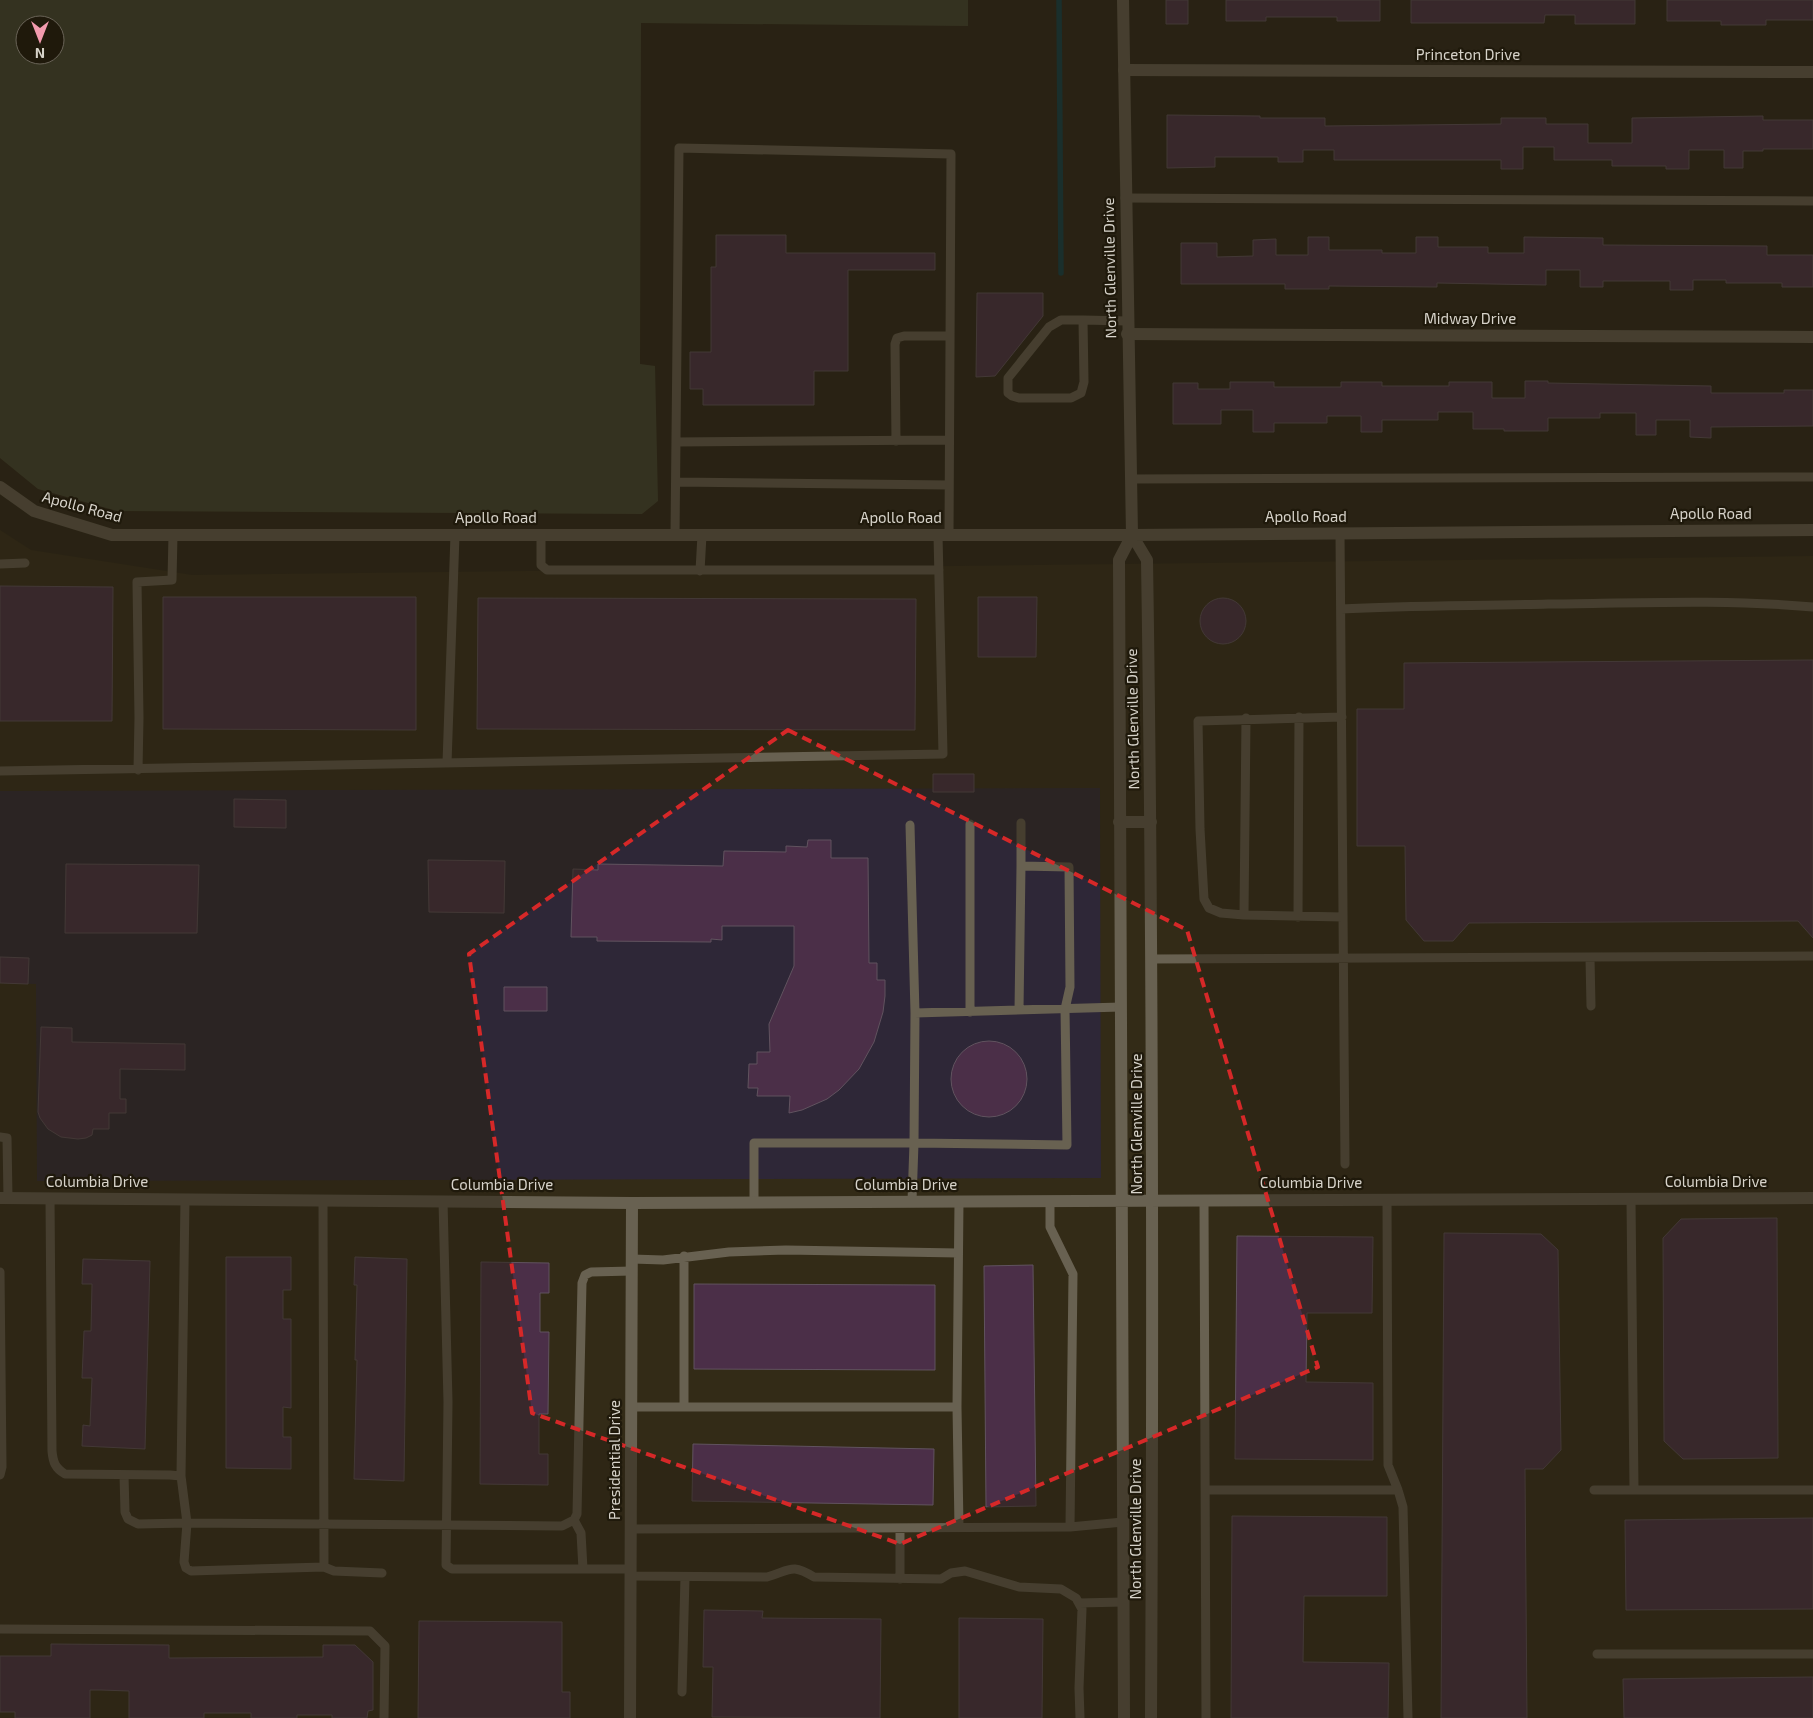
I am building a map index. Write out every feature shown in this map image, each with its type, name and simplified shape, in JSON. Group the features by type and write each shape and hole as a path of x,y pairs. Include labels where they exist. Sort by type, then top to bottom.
{"street":[{"name":"North Glenville Drive","path":"1123,0 1127,334 1132,535 1119,560 1124,1718"},
{"name":"Princeton Drive","path":"1124,70 1813,72"},
{"name":"Midway Drive","path":"1127,334 1813,337"},
{"name":"Apollo Road","path":"0,487 34,511 112,535 1132,535 1813,530"},
{"name":"North Glenville Drive","path":"1132,535 1147,560 1151,822 1153,1200 1151,1718"},
{"path":"1119,822 1151,822"},
{"name":"Columbia Drive","path":"4,1198 632,1203 1813,1198"},
{"name":"Presidential Drive","path":"630,1718 632,1203"}],"lane":[{"path":"0,772 943,754 939,570 949,485 951,154 679,148 675,535"},
{"path":"1125,198 1813,201"},
{"path":"1083,320 1084,382 1082,393 1071,398 1019,398 1008,393 1008,378 1049,326 1061,320 1083,320 1127,321"},
{"path":"896,441 895,344 897,338 904,336 950,336"},
{"path":"676,442 949,440"},
{"path":"1131,479 1813,476"},
{"path":"676,482 949,485"},
{"path":"1340,533 1345,1164"},
{"path":"138,770 137,582 172,580 173,535"},
{"path":"446,763 454,535"},
{"path":"541,535 541,565 547,570 939,570"},
{"path":"700,571 702,535"},
{"path":"0,564 25,563"},
{"path":"1341,609 1403,606 1678,602 1765,603 1813,606"},
{"path":"1342,716 1198,720 1200,830 1204,899 1209,908 1221,913 1244,915 1343,917"},
{"path":"1244,915 1246,718"},
{"path":"1298,917 1299,718"},
{"path":"1019,1010 1021,823"},
{"path":"970,824 970,1012"},
{"path":"910,825 915,1014 912,1202"},
{"path":"754,1202 754,1143 1067,1145 1065,1009 1070,986 1069,866 1021,866"},
{"path":"1152,959 1813,956"},
{"path":"1590,958 1591,1006"},
{"path":"915,1014 1121,1007"},
{"path":"0,1137 8,1138 4,1198"},
{"path":"50,1198 52,1451 54,1464 58,1470 65,1474 170,1474 181,1476"},
{"path":"185,1199 181,1476 187,1523 184,1562 186,1568 191,1571 324,1567 334,1571 382,1573"},
{"path":"1386,1199 1388,1465 1403,1507 1408,1718"},
{"path":"1631,1199 1634,1490"},
{"path":"323,1200 322,1523 324,1567"},
{"path":"1204,1200 1206,1718"},
{"path":"443,1201 448,1402 446,1565 452,1569 582,1569 685,1577 767,1577 787,1569 796,1568 814,1577 941,1579 951,1573 965,1571 1019,1587 1061,1589 1076,1598 1082,1609 1080,1718"},
{"path":"1050,1201 1050,1227 1073,1274 1070,1527"},
{"path":"959,1202 957,1407 959,1528"},
{"path":"124,1474 125,1512 128,1519 138,1524 322,1523 562,1526 574,1520 577,1514 582,1283 585,1275 590,1272 684,1256 729,1252 786,1250 958,1254"},
{"path":"684,1256 684,1407"},
{"path":"0,1272 2,1468 0,1475"},
{"path":"631,1408 957,1407"},
{"path":"1205,1490 1398,1490"},
{"path":"1594,1490 1813,1490"},
{"path":"574,1520 581,1533 582,1569"},
{"path":"630,1529 1070,1527 1123,1522"},
{"path":"900,1528 900,1579"},
{"path":"682,1692 685,1577"},
{"path":"1079,1603 1123,1602"},
{"path":"0,1629 370,1631 385,1646 384,1718"},
{"path":"1597,1654 1813,1654"}],"highlighted area":[{"path":"788,730 1187,930 1318,1367 900,1544 532,1413 469,954"}],"shaded area":[{"path":"0,530 31,550 192,575 1813,556 1813,1718 0,1718"},
{"path":"1100,788 1101,1178 37,1181 36,984 0,983 0,791"}],"green space":[{"path":"0,0 968,0 968,26 641,23 640,364 655,366 658,501 642,514 117,511 38,489 0,458"}],"building":[{"path":"1166,0 1188,0 1188,24 1166,24"},
{"path":"1226,0 1380,0 1380,21 1337,21 1337,17 1266,17 1266,21 1226,21"},
{"path":"1411,0 1635,0 1635,24 1575,24 1575,15 1545,15 1544,23 1411,23"},
{"path":"1667,0 1813,0 1813,20 1766,20 1766,25 1721,25 1721,21 1667,21"},
{"path":"1167,115 1325,118 1325,126 1501,124 1501,118 1546,118 1546,124 1588,124 1588,143 1632,143 1632,118 1763,116 1763,120 1813,120 1813,149 1743,151 1743,168 1724,168 1724,150 1689,150 1689,169 1666,169 1666,166 1612,166 1612,160 1554,160 1554,147 1523,147 1523,169 1501,169 1501,160 1334,160 1334,150 1303,150 1303,162 1278,162 1278,157 1215,157 1215,167 1167,168"},
{"path":"716,235 786,235 786,253 935,253 935,270 848,270 848,371 814,371 814,405 703,405 703,389 690,389 690,352 711,352 711,267 716,267"},
{"path":"1308,237 1329,237 1329,250 1382,250 1382,253 1416,253 1416,237 1438,237 1438,247 1488,247 1488,253 1524,253 1524,237 1603,238 1603,245 1767,246 1767,255 1813,255 1813,287 1782,287 1782,283 1726,283 1726,280 1693,280 1693,290 1670,290 1670,281 1603,281 1603,287 1580,287 1580,270 1546,270 1546,285 1437,283 1437,287 1329,286 1329,289 1285,289 1285,284 1181,284 1181,243 1217,243 1217,257 1253,256 1253,240 1276,239 1276,255 1308,255"},
{"path":"977,293 1043,293 1043,316 995,376 976,377"},
{"path":"1525,381 1711,386 1711,393 1784,393 1784,390 1813,390 1813,426 1711,427 1711,438 1690,437 1690,420 1656,420 1656,435 1636,435 1636,413 1600,413 1600,418 1548,418 1548,431 1504,431 1504,429 1473,429 1473,412 1438,412 1438,420 1382,420 1382,432 1361,432 1361,416 1327,416 1327,423 1274,423 1274,432 1253,432 1253,410 1221,410 1221,424 1173,424 1173,383 1198,383 1198,389 1230,389 1230,382 1274,382 1274,387 1341,387 1341,382 1382,382 1382,386 1449,386 1449,382 1492,382 1492,398 1525,398"},
{"path":"0,586 113,587 112,721 0,721"},
{"path":"163,597 416,597 416,730 163,729"},
{"path":"978,597 1037,597 1036,657 978,657"},
{"path":"478,598 916,599 915,730 477,729"},
{"path":"1228,598 1240,604 1245,612 1245,630 1240,638 1232,643 1218,644 1206,638 1201,630 1200,616 1206,604 1214,599"},
{"path":"1813,660 1813,938 1798,921 1469,923 1453,941 1424,941 1406,920 1405,846 1357,846 1357,709 1404,709 1404,663"},
{"path":"933,774 974,774 974,792 933,792"},
{"path":"234,799 286,800 286,828 234,827"},
{"path":"808,840 831,840 831,858 868,858 869,963 877,963 877,980 885,980 885,996 883,1012 874,1042 859,1069 839,1090 827,1099 802,1110 789,1113 790,1096 757,1096 758,1088 748,1088 749,1064 757,1064 757,1052 770,1052 769,1024 794,966 794,926 722,926 722,940 711,939 711,942 597,941 597,937 571,937 573,869 598,870 598,864 723,866 724,851 786,852 786,846 807,847"},
{"path":"428,860 505,861 504,913 429,912"},
{"path":"66,864 199,865 197,933 65,933"},
{"path":"0,957 29,958 28,984 0,983"},
{"path":"504,987 547,987 547,1011 504,1011"},
{"path":"41,1027 72,1028 72,1042 185,1044 185,1070 120,1069 120,1099 126,1099 126,1113 109,1113 109,1129 93,1129 92,1135 86,1138 61,1137 48,1129 38,1112"},
{"path":"989,1041 1003,1044 1016,1052 1024,1065 1027,1079 1024,1093 1016,1106 1003,1114 989,1117 975,1114 962,1106 954,1093 951,1079 954,1065 962,1052 975,1044"},
{"path":"1777,1218 1778,1458 1683,1459 1664,1441 1663,1238 1681,1219"},
{"path":"1444,1233 1541,1234 1558,1250 1561,1450 1543,1469 1525,1469 1527,1718 1441,1718"},
{"path":"1237,1236 1373,1237 1372,1313 1307,1313 1306,1382 1373,1383 1373,1460 1235,1459"},
{"path":"226,1257 291,1257 291,1290 283,1290 283,1319 291,1319 291,1408 283,1407 283,1437 291,1437 291,1469 226,1468"},
{"path":"355,1257 407,1259 404,1481 354,1479 357,1360 355,1360 357,1285 354,1285"},
{"path":"83,1259 150,1261 145,1449 82,1446 83,1425 90,1426 92,1378 82,1378 84,1331 91,1331 92,1284 82,1284"},
{"path":"481,1262 549,1263 549,1293 540,1293 540,1332 549,1332 548,1414 539,1414 539,1454 548,1454 548,1485 480,1484"},
{"path":"1033,1265 1036,1506 986,1507 984,1266"},
{"path":"694,1284 935,1285 935,1370 694,1369"},
{"path":"693,1444 934,1449 933,1505 692,1501"},
{"path":"1232,1516 1387,1517 1387,1596 1304,1596 1303,1662 1389,1663 1388,1718 1231,1718"},
{"path":"1813,1518 1813,1609 1626,1610 1625,1520"},
{"path":"704,1610 763,1611 762,1618 881,1619 880,1718 712,1717 713,1667 703,1667"},
{"path":"959,1618 1043,1619 1042,1718 959,1718"},
{"path":"419,1621 562,1622 562,1692 570,1692 570,1718 418,1718"},
{"path":"51,1644 169,1645 169,1658 323,1657 323,1645 355,1645 373,1662 373,1710 368,1711 367,1718 297,1715 297,1718 251,1718 251,1713 204,1713 204,1718 129,1718 129,1691 90,1690 90,1718 15,1718 15,1712 0,1712 0,1656 51,1656"},
{"path":"1813,1677 1813,1718 1624,1718 1623,1679"}],"waterway":[{"path":"1059,0 1061,273"}]}
